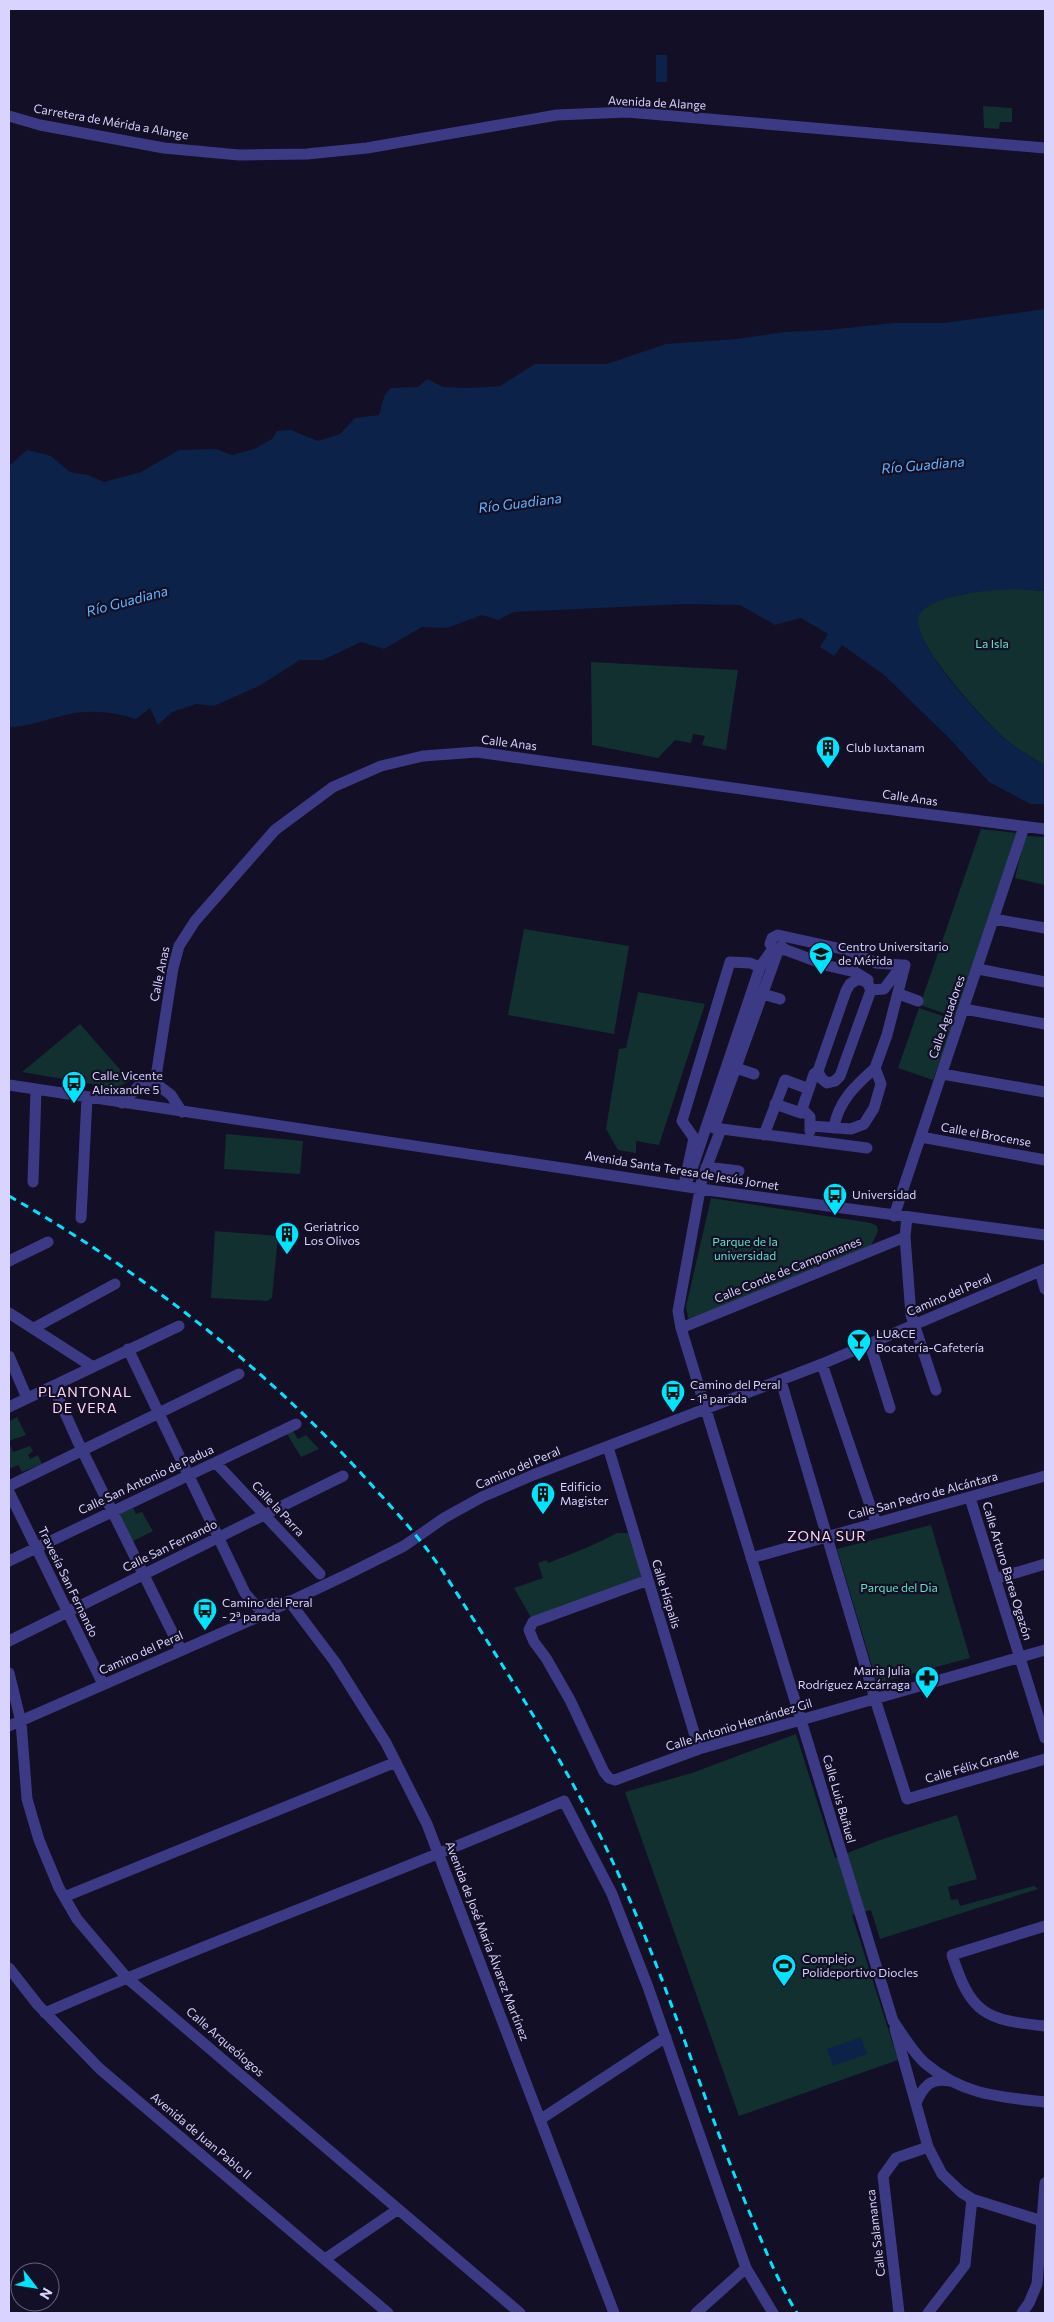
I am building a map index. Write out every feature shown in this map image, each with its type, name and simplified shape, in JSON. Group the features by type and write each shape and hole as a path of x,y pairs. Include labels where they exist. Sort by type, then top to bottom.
{"street":[{"name":"Avenida de Alange","path":"239,155 307,154 367,148 557,115 627,112 1045,148"},
{"name":"Carretera de Mérida a Alange","path":"9,116 40,125 164,148 239,155"},
{"name":"Calle Anas","path":"155,1083 173,968 179,946 195,921 275,830 333,787 381,766 423,756 477,752 1045,829"},
{"name":"Calle Aguadores","path":"894,1216 1024,827"},
{"path":"994,919 1045,928"},
{"path":"834,1128 840,1108 847,1095 875,1068 899,994 906,965 876,963 851,951 778,936 772,938 778,948 714,1128 769,1139 867,1148"},
{"path":"684,1185 690,1175 705,1131 755,965 772,950 778,948 829,966 840,967 865,976 870,988 841,1072 835,1081 827,1083 821,1078 818,1071"},
{"path":"684,1185 694,1138 682,1122 730,962 755,965"},
{"path":"775,1104 801,1114 814,1074 818,1071 847,988 853,981 862,980 870,988 884,989 902,965"},
{"path":"829,966 841,977 847,988"},
{"path":"978,969 1045,982"},
{"path":"763,994 780,999"},
{"path":"899,994 918,1001"},
{"path":"964,1010 1045,1024"},
{"path":"736,1068 754,1074"},
{"path":"811,1126 852,1129 864,1124 874,1108 881,1084 875,1068"},
{"path":"841,1072 853,1076 860,1082"},
{"path":"942,1074 1045,1092"},
{"path":"769,1139 775,1104 786,1080 809,1089"},
{"path":"122,1103 140,1086 155,1083 171,1095 182,1112"},
{"name":"Avenida Santa Teresa de Jesús Jornet","path":"9,1086 907,1218 1045,1235"},
{"path":"32,1182 36,1090"},
{"path":"81,1218 87,1098"},
{"path":"802,1108 810,1117 810,1144"},
{"name":"Calle Luis Buñuel","path":"722,1129 706,1167 701,1188 678,1311 681,1328 893,2021 925,2063 952,2081 992,2096 1045,2102"},
{"path":"690,1132 696,1135 705,1131"},
{"name":"Calle el Brocense","path":"921,1137 1045,1160"},
{"path":"706,1167 739,1171"},
{"path":"907,1218 905,1237 911,1314 936,1390"},
{"name":"Calle Conde de Campomanes","path":"681,1328 905,1237"},
{"path":"9,1261 48,1242"},
{"path":"1043,1271 1045,1289"},
{"name":"Camino del Peral","path":"9,1726 285,1603 397,1550 444,1518 482,1497 533,1475 781,1381 1043,1271"},
{"path":"34,1328 115,1284"},
{"path":"9,1313 93,1367"},
{"path":"9,1407 179,1326"},
{"path":"870,1344 890,1408"},
{"path":"128,1350 158,1415 250,1600 256,1606 275,1602 285,1603"},
{"path":"9,1356 27,1398"},
{"path":"822,1364 876,1523"},
{"path":"9,1486 239,1374"},
{"path":"781,1381 875,1699"},
{"path":"53,1386 82,1451 181,1650"},
{"name":"Calle San Antonio de Padua","path":"9,1561 296,1424"},
{"name":"Calle Híspalis","path":"608,1447 699,1749"},
{"name":"Calle la Parra","path":"216,1463 320,1574"},
{"name":"Calle San Fernando","path":"9,1641 343,1476"},
{"name":"Calle San Pedro de Alcántara","path":"751,1558 1045,1476"},
{"name":"Travesía San Fernando","path":"9,1492 103,1684"},
{"name":"Calle Arturo Barea Ogazón","path":"970,1498 1044,1731"},
{"path":"995,1579 1045,1564"},
{"name":"Calle Antonio Hernández Gil","path":"648,1580 532,1622 530,1630 534,1642 546,1658 570,1700 604,1772 609,1778 615,1780 699,1749 1045,1650"},
{"name":"Avenida de José María Álvarez Martínez","path":"285,1603 335,1662 386,1743 427,1824 614,2313"},
{"name":"Calle Arqueólogos","path":"9,1673 21,1722 27,1799 38,1840 64,1897 77,1919 128,1978 397,2210 520,2313"},
{"name":"Calle Félix Grande","path":"875,1699 907,1799 1045,1759"},
{"path":"64,1897 396,1762"},
{"path":"45,2013 128,1978 439,1855 564,1801 612,1894 666,2037 746,2268 773,2313"},
{"path":"1045,1926 952,1955 962,1984 979,2009 1008,2022 1045,2026"},
{"name":"Avenida de Juan Pablo II","path":"9,1968 25,1991 100,2069 388,2313"},
{"path":"893,2021 928,2147 942,2174 961,2192 972,2198 1042,2221"},
{"path":"541,2119 666,2037"},
{"path":"916,2103 923,2088 932,2082 941,2079 952,2081"},
{"name":"Calle Salamanca","path":"899,2313 883,2176 896,2158 928,2147"},
{"path":"1022,2313 1030,2303 1037,2284 1045,2183"},
{"path":"928,2313 965,2265 972,2198"},
{"path":"325,2258 397,2210"},
{"path":"696,2313 746,2268"}],"green space":[{"path":"983,106 1012,108 1012,122 1000,122 999,129 984,128"},
{"name":"La Isla","path":"1008,588 1045,591 1045,766 1010,743 969,702 937,662 918,627 918,615 923,608 933,603 959,595"},
{"path":"591,662 738,670 726,750 702,745 705,736 693,734 691,743 675,740 658,758 592,745"},
{"path":"981,829 1017,833 957,1018 920,1005"},
{"path":"1025,836 1045,837 1045,885 1015,878"},
{"path":"524,929 629,946 614,1034 508,1015"},
{"path":"638,992 705,1004 659,1145 636,1141 636,1153 618,1150 606,1129 619,1049 626,1048"},
{"path":"919,1008 955,1020 933,1080 898,1068"},
{"path":"80,1024 130,1081 116,1088 22,1072"},
{"path":"226,1134 303,1141 300,1174 224,1169"},
{"name":"Parque de la universidad","path":"711,1198 871,1223 877,1226 878,1231 871,1246 689,1322 686,1307"},
{"path":"215,1231 278,1236 272,1298 267,1301 211,1298"},
{"path":"17,1417 26,1435 9,1441 9,1419 10,1421"},
{"path":"293,1431 298,1439 306,1435 319,1449 301,1457 287,1434"},
{"path":"9,1442 13,1452 30,1446 33,1451 28,1455 30,1459 38,1455 42,1464 22,1472 16,1461 18,1465 9,1469"},
{"path":"133,1508 136,1514 142,1512 153,1531 133,1541 119,1514"},
{"name":"Parque del Dia","path":"931,1525 970,1658 877,1683 837,1549"},
{"path":"617,1533 628,1533 642,1576 532,1619 514,1588 543,1578 538,1563 547,1560 548,1563"},
{"name":"Complejo Polideportivo Diocles","path":"796,1734 835,1858 880,1840 957,1815 977,1879 948,1887 951,1900 958,1899 960,1906 1034,1886 1038,1889 880,1939 871,1910 852,1915 898,2060 739,2116 625,1792 692,1773"}],"water":[{"path":"656,55 667,55 667,82 656,82"},
{"name":"Río Guadiana","path":"1045,309 1045,591 1015,589 958,595 927,607 918,616 920,630 928,647 939,665 969,702 998,733 1045,766 1045,804 1030,804 989,782 949,738 884,675 842,645 834,656 820,647 828,634 801,618 775,625 740,605 685,604 514,612 498,620 482,615 447,628 422,627 384,649 361,642 323,660 300,660 259,686 214,706 196,704 172,712 158,725 150,708 136,719 110,713 83,712 23,726 9,727 9,466 27,450 51,456 70,472 88,475 104,482 141,472 179,450 216,449 232,455 254,449 272,439 277,431 291,430 318,441 340,434 355,418 379,415 385,394 391,388 418,387 427,379 443,387 500,386 535,364 607,364 666,344 737,339 785,332 828,330 893,323 944,323"},
{"path":"861,2037 867,2054 833,2066 827,2049"}],"railway":[{"path":"9,1196 110,1258 158,1292 251,1366 337,1447 402,1519 442,1570 544,1734 613,1861 662,1980 746,2204 776,2273 797,2313"}],"place":[{"name":"Club Iuxtanam","path":"828,769"},
{"name":"Centro Universitario de Mérida","path":"821,975"},
{"name":"Calle Vicente Aleixandre 5","path":"74,1104"},
{"name":"Universidad","path":"835,1216"},
{"name":"Geriatrico Los Olivos","path":"287,1255"},
{"name":"LU&CE Bocatería-Cafetería","path":"859,1362"},
{"name":"Camino del Peral - 1ª parada","path":"673,1413"},
{"name":"Edificio Magister","path":"543,1515"},
{"name":"Camino del Peral - 2ª parada","path":"205,1631"},
{"name":"Maria Julia Rodríguez Azcárraga","path":"927,1699"},
{"name":"Complejo Polideportivo Diocles","path":"784,1987"}],"district":[{"name":"PLANTONAL DE VERA","path":"85,1400"},
{"name":"ZONA SUR","path":"827,1536"}]}
